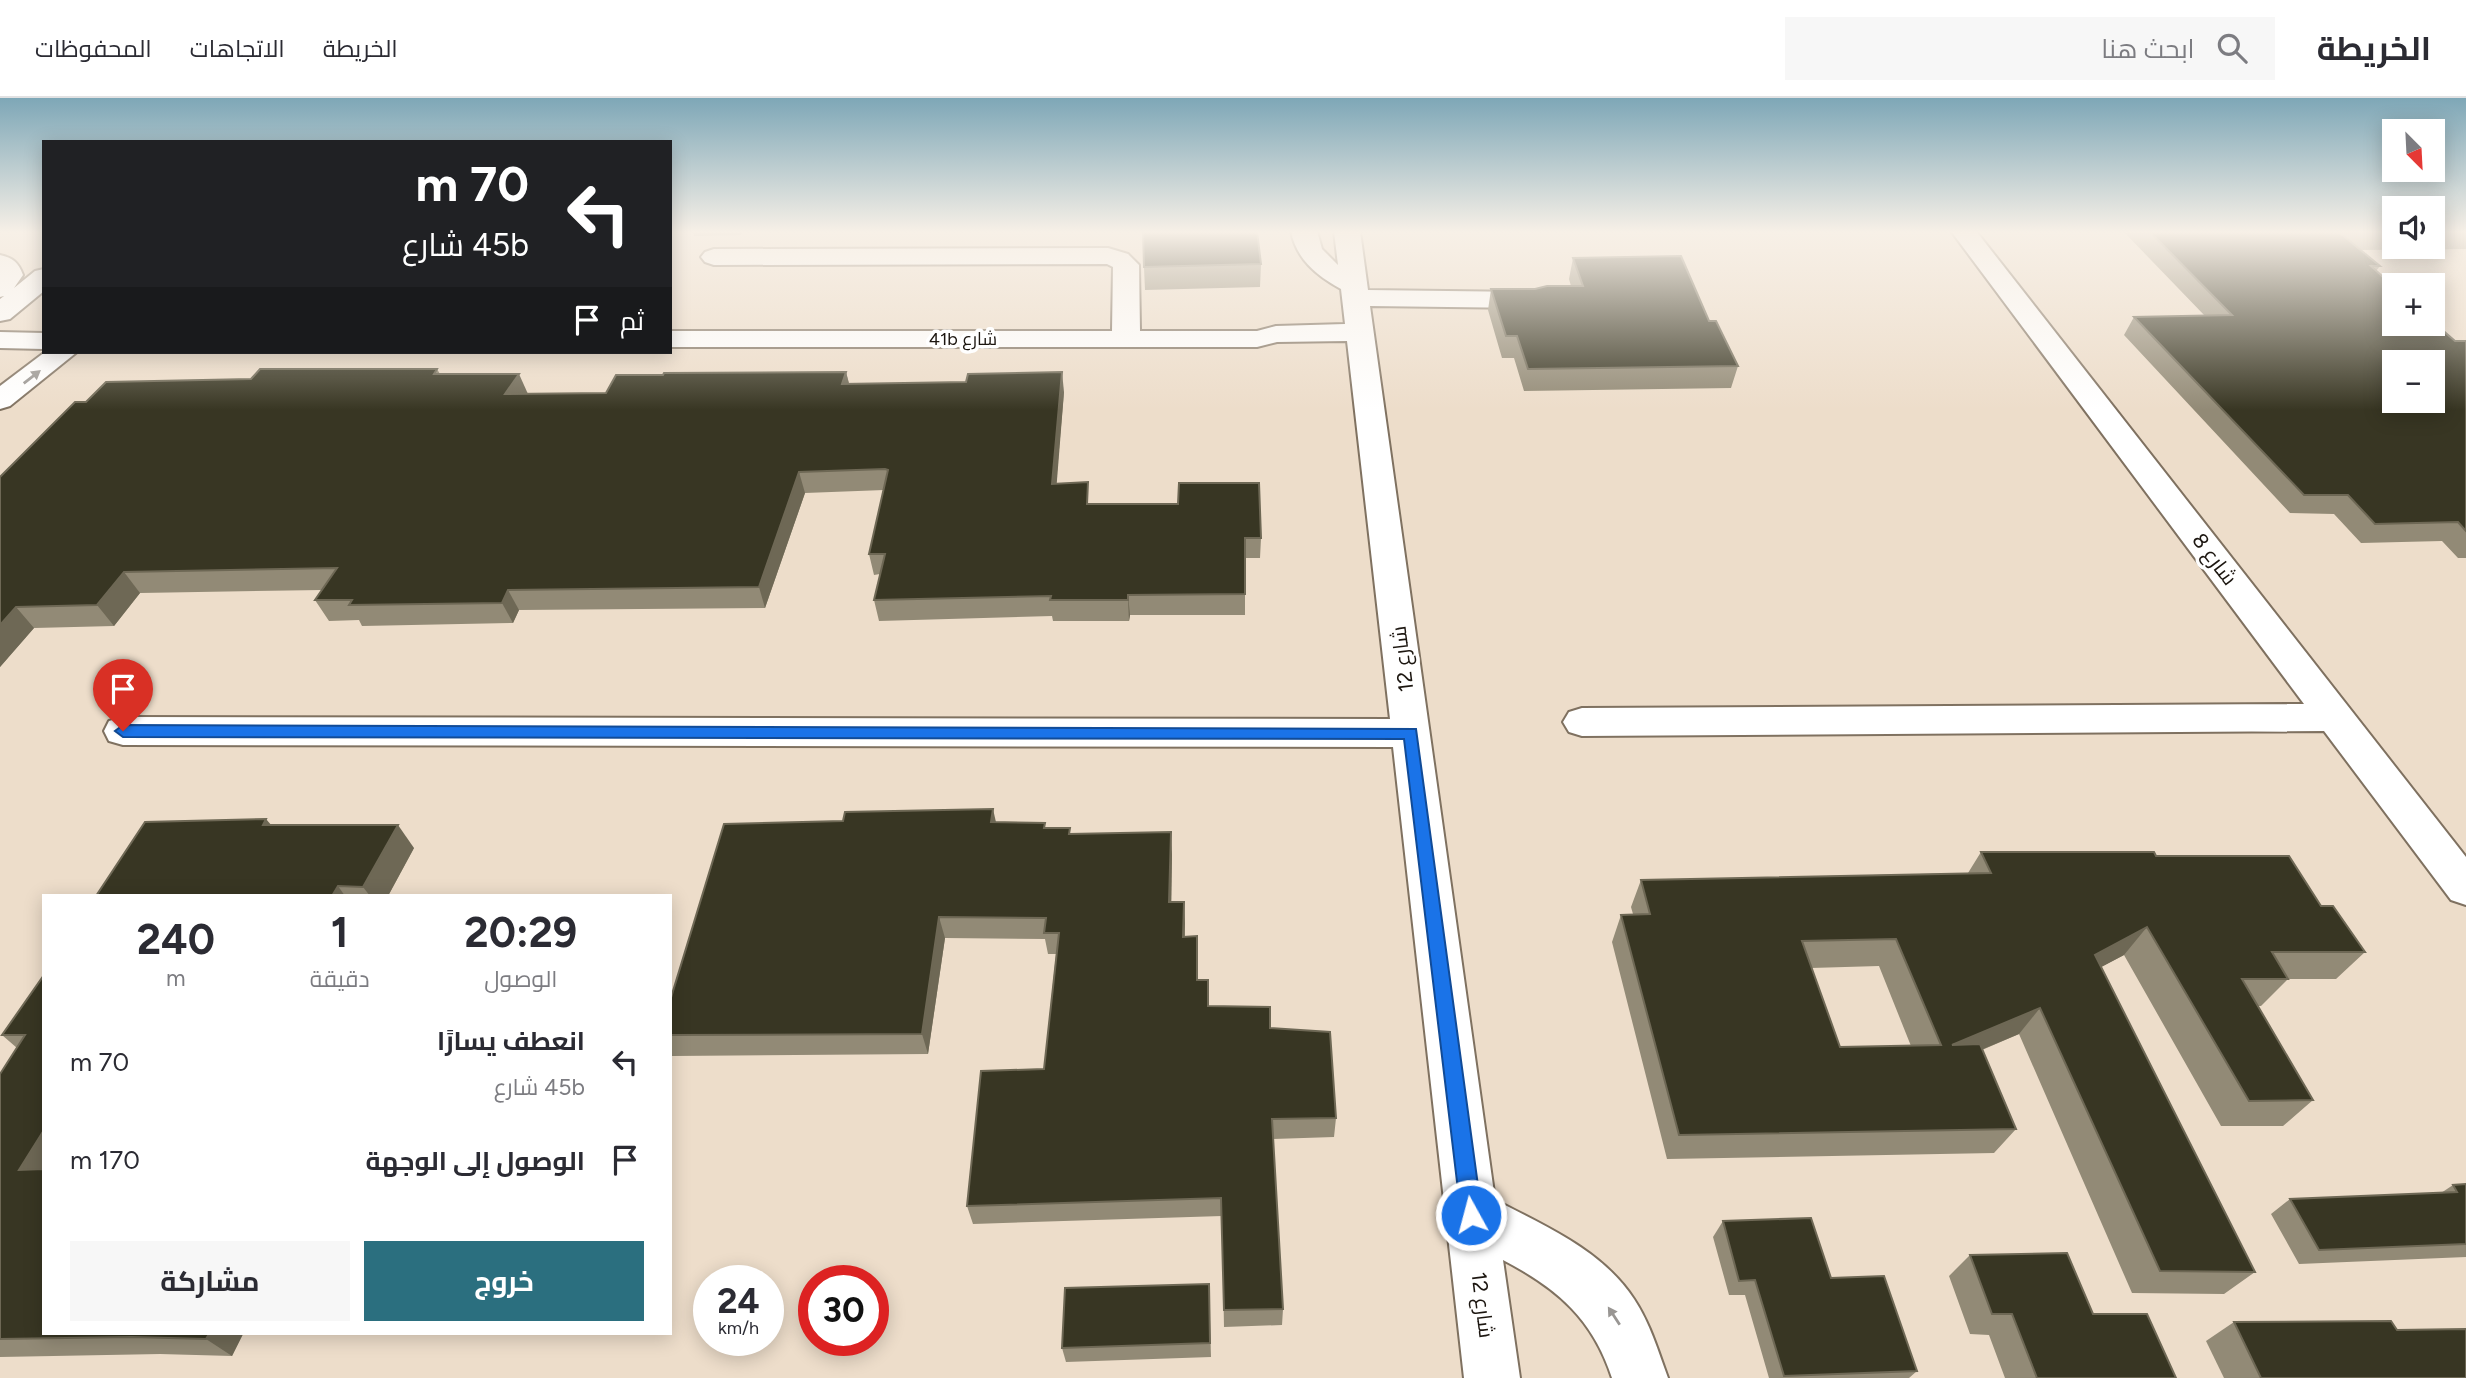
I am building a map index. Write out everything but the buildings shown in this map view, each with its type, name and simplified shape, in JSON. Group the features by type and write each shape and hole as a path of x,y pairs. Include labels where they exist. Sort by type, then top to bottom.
{"street":[{"path":"0,313 28,291"},
{"path":"1126,291 1126,339"},
{"path":"1341,291 1358,315"},
{"name":"شارع 12","path":"1355,291 1492,1378"},
{"name":"شارع 8","path":"2009,291 2466,888"},
{"name":"41b شارع","path":"672,340 1256,339 1284,346 1358,315 1531,300"},
{"path":"0,340 42,343"},
{"path":"0,376 42,349"},
{"path":"0,400 42,352"},
{"path":"1582,722 2336,718"},
{"path":"123,731 1411,733"},
{"path":"1471,1215 1561,1263 1591,1286 1615,1314 1633,1349 1640,1378"}],"route":[{"path":"123,731 1411,733 1471,1215"}]}
